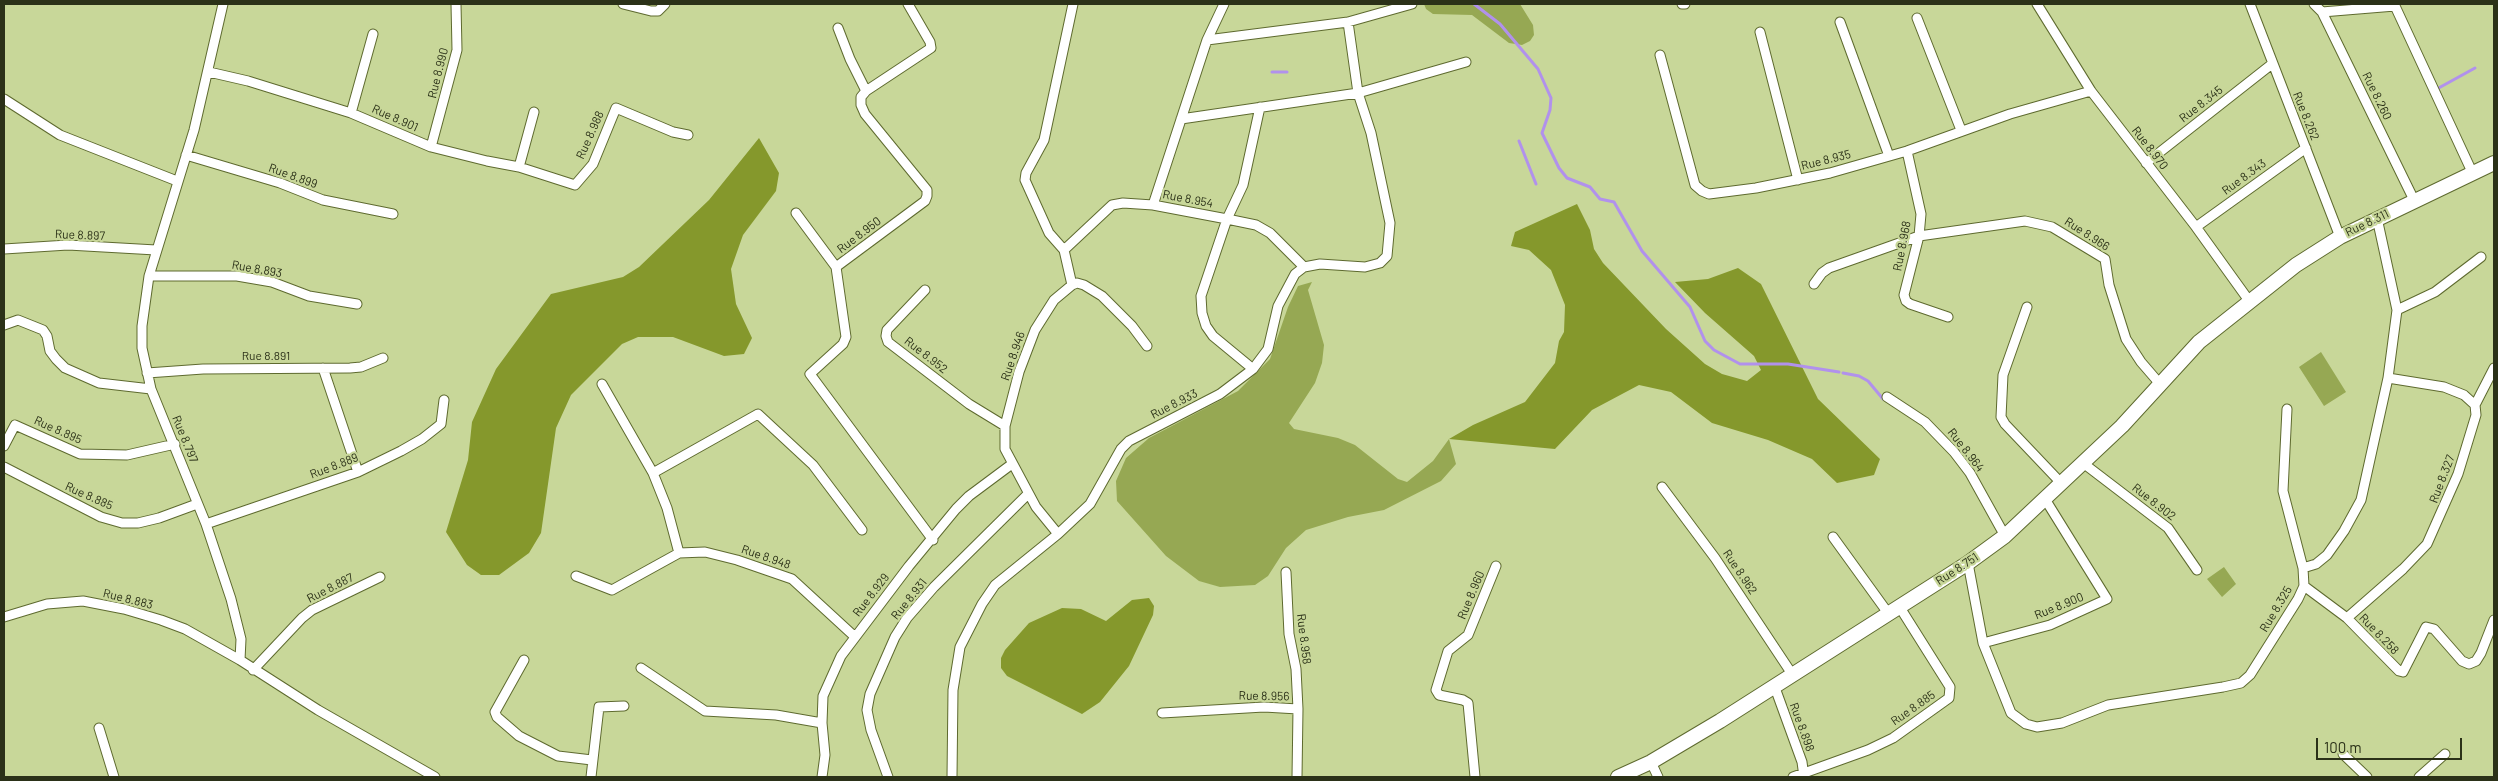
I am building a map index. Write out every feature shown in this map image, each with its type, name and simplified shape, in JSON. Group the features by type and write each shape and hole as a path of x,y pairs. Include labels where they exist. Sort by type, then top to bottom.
{"main road":[{"name":"Rue 8.311","path":"2250,302 2296,265 2340,236 2494,163"},
{"name":"Rue 8.751","path":"1618,777 1651,762 1720,721 1894,609 1968,564 2005,536 2045,500 2122,426 2199,342 2250,302"}],"street":[{"name":"Rue 8.797","path":"223,4 208,72 186,155 149,276 142,326 142,348 150,389 175,444 206,524 238,622 241,639 240,660"},
{"name":"Rue 8.990","path":"431,147 457,50 456,4"},
{"path":"623,4 651,11 658,11 665,4"},
{"path":"838,28 850,59 866,91 931,48 930,42 908,4"},
{"path":"1072,4 1044,140 1026,173 1025,180 1049,233 1064,250 1072,285 1084,285 1102,296 1132,326 1147,346"},
{"name":"Rue 8.954","path":"1224,4 1207,40 1153,205 1227,219 1201,296 1202,313 1206,326 1213,336 1253,369"},
{"path":"1207,40 1348,22 1412,4"},
{"name":"Rue 8.970","path":"2037,4 2092,91 2196,227 2250,302"},
{"name":"Rue 8.262","path":"2250,4 2340,236"},
{"name":"Rue 8.260","path":"2314,4 2322,12 2414,200"},
{"path":"2322,12 2395,6 2473,174"},
{"path":"1917,18 1961,130"},
{"path":"1260,107 1243,185 1227,219 1256,225 1270,233 1304,267 1320,264 1365,268 1380,263 1387,256 1390,223 1371,133 1358,93 1348,22"},
{"path":"1840,22 1889,156"},
{"path":"1760,32 1798,180"},
{"path":"351,113 373,34"},
{"name":"Rue 8.935","path":"1660,55 1695,185 1702,192 1709,194 1830,173 1907,151 1961,130 2010,114 2092,91"},
{"path":"1181,119 1358,93 1466,62"},
{"name":"Rue 8.345","path":"2146,163 2272,64"},
{"name":"Rue 8.901","path":"208,72 248,81 351,113 431,147 519,167"},
{"name":"Rue 8.950","path":"866,91 861,97 865,114 927,190 928,196 925,201 836,268 846,337 843,344 810,374 933,540"},
{"path":"4,99 60,135 177,181"},
{"name":"Rue 8.988","path":"519,167 575,186 593,164 616,108 673,132 688,135"},
{"path":"519,167 534,112"},
{"name":"Rue 8.343","path":"2196,227 2306,148"},
{"name":"Rue 8.968","path":"1907,151 1921,214 1919,236 1904,295 1906,300 1948,317"},
{"name":"Rue 8.899","path":"186,155 280,183 323,200 393,214"},
{"path":"1064,250 1112,205 1123,203 1153,205"},
{"path":"796,213 836,268"},
{"path":"2303,568 2316,564 2327,555 2344,531 2361,500 2388,378 2398,310 2377,218"},
{"name":"Rue 8.966","path":"1814,284 1822,272 1829,268 1919,236 2025,221 2036,222 2052,227 2102,256 2106,263 2109,285 2126,339 2141,362 2160,384"},
{"name":"Rue 8.897","path":"4,250 68,245 156,250"},
{"path":"2398,310 2436,292 2481,257"},
{"name":"Rue 8.933","path":"952,777 953,690 960,647 982,604 996,585 1058,534 1090,504 1121,449 1129,441 1220,394 1253,369 1268,349 1278,306 1287,286 1295,274 1304,267"},
{"name":"Rue 8.893","path":"149,276 237,276 272,282 309,296 357,304"},
{"name":"Rue 8.946","path":"1058,534 1028,494 1012,464 1005,449 1005,426 1019,372 1035,330 1054,300 1072,285"},
{"name":"Rue 8.952","path":"926,290 887,330 888,342 969,404 1005,426"},
{"path":"2027,307 2002,375 2001,417 2005,424 2062,484"},
{"path":"4,325 18,320 43,330 50,351 61,363 99,383 150,389"},
{"name":"Rue 8.891","path":"147,373 203,369 361,367 383,358"},
{"path":"323,368 358,472"},
{"name":"Rue 8.327","path":"2347,618 2403,569 2426,544 2458,474 2476,415 2475,405 2494,368"},
{"path":"2388,378 2444,387 2464,395 2475,405"},
{"path":"576,576 612,590 679,553 667,508 653,473 602,384"},
{"name":"Rue 8.964","path":"1887,397 1925,422 1954,452 1970,473 2005,536"},
{"name":"Rue 8.889","path":"206,524 358,472 401,451 435,430 441,424 444,400"},
{"name":"Rue 8.325","path":"1983,643 2011,713 2031,726 2037,727 2062,723 2108,705 2241,683 2250,675 2304,586 2303,568 2282,491 2287,409"},
{"path":"653,473 758,414 813,465 862,530"},
{"name":"Rue 8.895","path":"4,446 15,425 80,454 127,455 175,444"},
{"name":"Rue 8.902","path":"2083,463 2168,528 2198,570"},
{"name":"Rue 8.929","path":"822,777 825,755 822,723 823,696 840,656 908,566 933,540 969,496 1012,464"},
{"name":"Rue 8.885","path":"4,467 101,517 122,523 138,523 159,518 198,504"},
{"name":"Rue 8.962","path":"1662,487 1715,558 1792,674"},
{"name":"Rue 8.931","path":"888,777 871,730 867,710 870,694 895,636 907,618 934,587 1028,494"},
{"name":"Rue 8.900","path":"1983,643 2050,625 2107,599 2045,500"},
{"name":"Rue 8.885","path":"1793,777 1803,775 1868,750 1893,738 1949,698 1950,687 1894,609 1833,537"},
{"name":"Rue 8.948","path":"679,553 704,552 786,576 854,636"},
{"path":"1968,564 1983,643"},
{"name":"Rue 8.960","path":"1475,777 1468,703 1463,700 1439,695 1436,690 1448,651 1468,635 1496,566"},
{"name":"Rue 8.958","path":"1286,572 1289,634 1296,669 1298,709"},
{"name":"Rue 8.887","path":"253,670 302,618 312,610 380,577"},
{"name":"Rue 8.258","path":"2304,586 2347,618 2399,671 2403,672 2426,626 2434,629 2462,661 2469,664 2476,661 2481,653 2494,620"},
{"name":"Rue 8.883","path":"4,617 46,604 83,601 124,609 161,620 185,630 240,660"},
{"path":"240,660 325,715 435,777"},
{"path":"524,660 495,712 496,717 519,736 558,756 592,760"},
{"path":"641,668 705,711 776,715 822,723"},
{"name":"Rue 8.898","path":"1774,685 1802,762 1803,775"},
{"path":"591,777 599,707 624,706"},
{"name":"Rue 8.956","path":"1162,713 1264,707 1298,709 1297,777"},
{"path":"98,728 114,777"},
{"path":"2343,754 2367,777"},
{"path":"2419,777 2445,754"},
{"path":"1651,762 1658,777"}],"green space":[{"path":"1424,4 1520,4 1533,25 1534,35 1530,41 1522,45 1509,43 1472,15 1433,14 1426,9"},
{"path":"759,138 779,173 776,191 743,235 731,269 736,304 752,338 744,354 724,356 673,337 638,337 622,344 571,395 556,428 541,533 529,553 499,575 481,575 467,565 446,532 468,460 472,422 496,369 551,294 623,277 639,267 709,200"},
{"path":"1577,204 1590,230 1594,249 1603,263 1666,329 1705,364 1722,374 1747,381 1761,370 1754,356 1705,313 1675,282 1708,279 1738,268 1761,284 1818,399 1880,459 1874,475 1837,483 1812,459 1768,440 1712,423 1671,392 1639,385 1592,410 1555,449 1449,439 1473,425 1525,402 1555,363 1559,341 1564,332 1565,305 1551,270 1529,250 1511,246 1515,232"},
{"path":"1312,282 1308,290 1324,345 1322,363 1315,383 1289,423 1294,429 1338,438 1355,445 1398,479 1407,482 1433,461 1449,439 1456,464 1441,481 1384,510 1348,517 1306,530 1286,548 1268,576 1255,585 1220,587 1199,581 1166,556 1117,501 1116,481 1126,458 1149,438 1238,391 1270,359 1288,307 1298,286"},
{"path":"2321,352 2346,392 2324,406 2299,367"},
{"path":"2224,567 2236,584 2222,597 2207,579"},
{"path":"1149,598 1154,606 1153,615 1129,666 1100,702 1082,714 1007,676 1001,668 1001,658 1005,650 1029,623 1062,608 1081,609 1106,621 1132,600"}],"waterway":[{"path":"1474,4 1500,24 1538,69 1551,98 1550,110 1542,133 1559,168 1567,178 1590,187 1600,199 1614,202 1642,251 1690,307 1705,341 1714,350 1740,364 1788,364 1839,372"},
{"path":"2435,90 2475,68"},
{"path":"1272,72 1287,72"},
{"path":"1519,141 1536,184"},
{"path":"1843,373 1859,376 1868,381 1883,399"}]}
